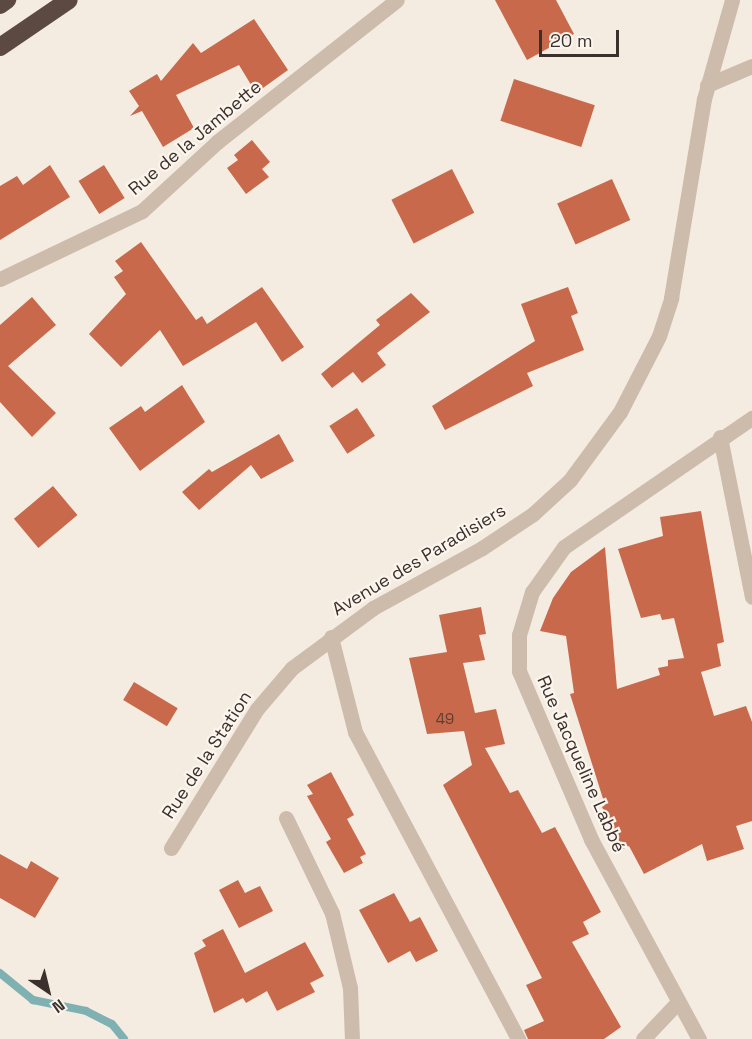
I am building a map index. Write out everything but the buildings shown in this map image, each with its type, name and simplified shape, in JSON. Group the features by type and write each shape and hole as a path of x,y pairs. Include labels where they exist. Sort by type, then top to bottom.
{"highway":[{"path":"0,5 7,0"},
{"path":"0,46 66,3"}],"street":[{"name":"Rue de la Jambette","path":"0,279 142,211 217,142 398,0"},
{"name":"Avenue des Paradisiers","path":"518,1039 355,732 332,637 533,514 570,480 620,412 659,336 671,298 707,85 732,0"},
{"path":"707,85 752,66"},
{"name":"Rue Jacqueline Labbé","path":"699,1039 677,1003 591,839 519,671 519,635 532,592 564,547 720,437 752,418"},
{"path":"720,437 752,597"},
{"name":"Rue de la Station","path":"171,848 257,709 292,668 332,637"},
{"path":"286,818 332,913 350,988 352,1039"},
{"path":"643,1039 677,1003"}],"waterway":[{"path":"0,973 33,1000 86,1011 112,1024 124,1039"}]}
